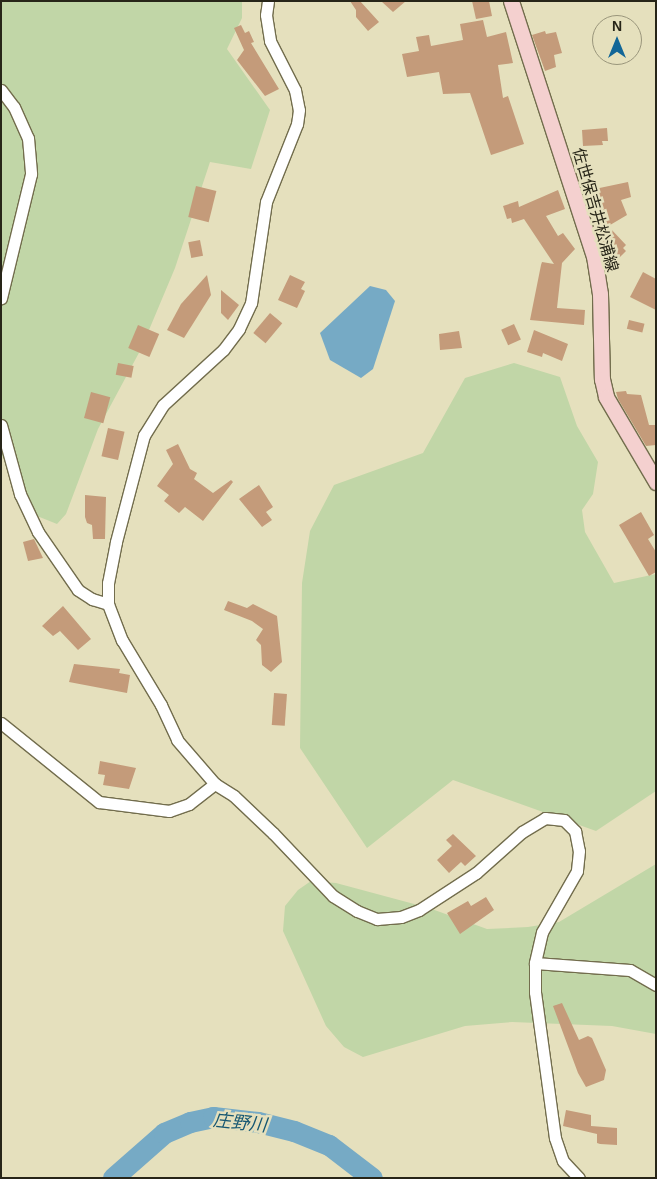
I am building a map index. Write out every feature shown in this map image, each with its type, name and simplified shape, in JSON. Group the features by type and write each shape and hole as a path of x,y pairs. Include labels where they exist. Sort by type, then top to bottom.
{"main road":[{"name":"佐世保吉井松浦線","path":"511,1 594,256 600,294 602,379 606,397 656,482"}],"street":[{"path":"268,1 266,16 270,41 295,90 299,110 297,124 266,202 251,303 239,329 223,350 163,405 144,435 116,542 108,583 108,604 122,640 161,705 177,740 214,784 234,796 273,833 332,896 377,919 401,917 420,910 476,873 522,832 544,818 564,820 575,831 579,851 577,871 542,932 536,963 535,992 555,1138 563,1161 580,1178"},
{"path":"1,90 14,107 28,138 31,174 1,298"},
{"path":"1,425 20,494 38,532 78,590 108,604"},
{"path":"1,722 99,802 169,811 189,804 214,784"},
{"path":"536,963 630,970 656,985"}],"green space":[{"path":"1,1 242,1 242,18 227,49 270,110 251,169 210,162 175,268 141,349 98,429 66,514 57,524 37,516 1,454"},
{"path":"514,363 560,377 577,426 598,462 593,494 582,510 585,532 614,583 656,574 656,791 596,831 453,780 367,848 300,748 302,583 310,531 334,485 423,453 465,378"},
{"path":"656,864 656,1034 612,1026 512,1022 465,1026 363,1057 344,1047 326,1026 283,931 285,906 298,890 311,881 336,883 429,908 487,929 528,927 559,922"}],"water":[{"path":"370,286 386,290 395,301 373,369 361,378 330,360 320,333"}],"building":[{"path":"350,1 360,1 379,22 368,31 356,17 356,10"},
{"path":"381,1 406,1 393,12"},
{"path":"472,1 489,1 492,16 476,19"},
{"path":"483,20 487,37 506,32 513,63 498,65 503,98 508,96 524,144 491,155 470,93 443,94 439,72 407,77 402,54 419,51 416,37 429,35 431,46 463,40 460,24"},
{"path":"241,25 245,33 249,31 254,42 251,43 279,89 265,96 237,60 244,50 234,28"},
{"path":"545,31 546,34 556,32 562,53 554,55 556,67 545,71 532,35"},
{"path":"607,128 608,141 602,141 603,145 583,146 582,130"},
{"path":"628,182 631,197 621,200 627,215 605,228 590,190"},
{"path":"196,186 216,191 209,222 188,217"},
{"path":"558,190 565,209 546,216 558,236 563,233 575,249 562,263 557,308 585,310 584,325 530,320 542,262 554,264 524,219 512,223 511,218 507,219 503,206 518,201 519,207"},
{"path":"610,228 626,245 623,248 626,251 615,262 602,248 604,246 600,242"},
{"path":"200,240 203,256 191,258 188,242"},
{"path":"643,272 656,279 656,310 630,297"},
{"path":"207,275 211,295 184,338 167,330 181,304"},
{"path":"290,275 305,282 301,289 305,291 297,308 278,300"},
{"path":"221,290 239,305 228,320 221,313"},
{"path":"270,313 282,323 266,343 253,333"},
{"path":"629,320 645,324 642,333 627,329"},
{"path":"514,324 521,340 508,345 501,330"},
{"path":"138,325 159,334 149,357 128,348"},
{"path":"534,330 568,344 562,361 543,353 542,357 527,352"},
{"path":"459,331 462,348 440,350 439,334"},
{"path":"118,363 134,366 131,378 116,375"},
{"path":"626,391 627,394 641,395 649,425 656,425 656,445 646,446 618,399 616,392"},
{"path":"91,392 110,397 103,423 84,418"},
{"path":"108,428 125,432 118,460 101,456"},
{"path":"178,444 190,469 197,473 194,479 213,493 231,480 233,482 203,521 185,507 179,513 164,501 169,495 157,486 173,464 166,450"},
{"path":"259,485 273,507 266,512 272,520 262,527 239,499"},
{"path":"85,495 106,497 105,539 93,539 92,525 87,523 85,517"},
{"path":"641,512 654,535 648,539 656,552 656,572 649,576 619,525"},
{"path":"34,539 43,558 28,561 23,542"},
{"path":"228,601 247,608 253,604 277,616 282,662 271,672 262,665 261,645 256,640 263,629 252,621 224,610"},
{"path":"63,606 91,639 78,650 60,631 53,636 42,626"},
{"path":"74,664 120,669 119,673 130,675 127,693 69,682"},
{"path":"274,693 287,694 285,726 272,725"},
{"path":"100,761 136,768 129,789 103,785 105,775 98,774"},
{"path":"453,834 476,856 465,866 461,862 449,873 437,860 452,846 446,840"},
{"path":"486,897 494,910 460,934 447,913 468,901 471,906"},
{"path":"562,1003 579,1040 588,1036 592,1038 606,1070 604,1080 586,1087 578,1073 553,1006"},
{"path":"566,1110 591,1115 591,1126 617,1128 617,1145 597,1143 597,1134 563,1126"}],"waterway":[{"name":"庄野川","path":"113,1178 164,1133 190,1122 213,1117 258,1122 294,1131 329,1145 372,1178"}]}
